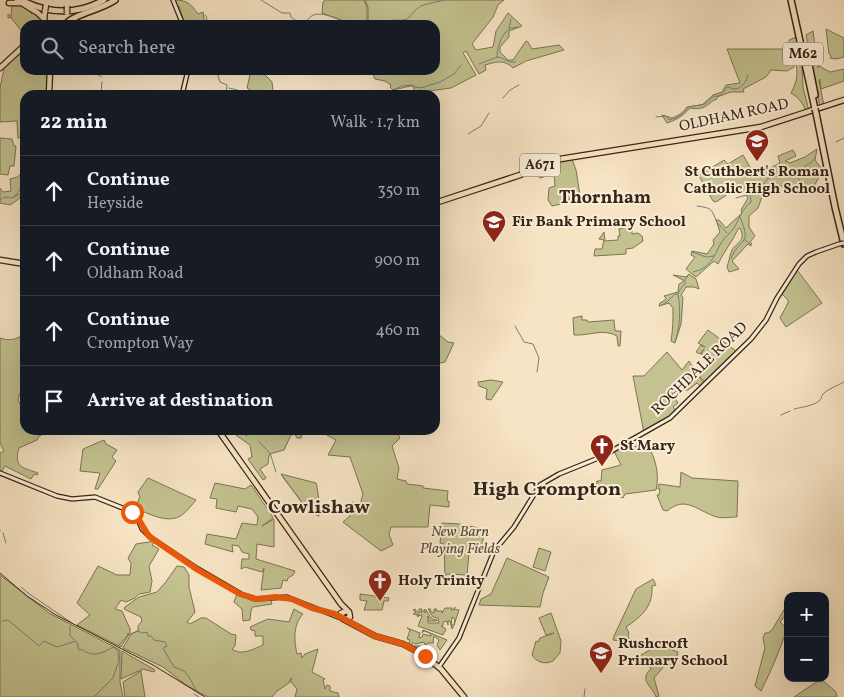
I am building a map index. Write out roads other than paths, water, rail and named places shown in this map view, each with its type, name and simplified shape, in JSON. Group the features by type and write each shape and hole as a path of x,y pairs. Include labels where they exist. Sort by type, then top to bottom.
{"highway":[{"path":"24,1 50,7 70,8 99,0"},
{"path":"24,1 42,9 64,11 81,9 104,0"},
{"path":"70,20 95,11 115,0"},
{"name":"M62","path":"792,0 817,110 842,244"},
{"name":"M62","path":"792,0 797,12 844,234"}],"main road":[{"path":"17,0 42,20"},
{"path":"66,0 66,20"},
{"path":"173,0 181,20"},
{"path":"44,20 47,2"},
{"path":"9,3 20,3 30,9"},
{"path":"0,66 20,48"},
{"path":"49,90 50,75"},
{"path":"183,90 187,75"},
{"name":"OLDHAM ROAD","path":"440,201 520,175 554,160 761,127 844,100"},
{"name":"ROCHDALE ROAD","path":"439,667 459,638 494,551 514,527 540,485 559,474 601,457 670,418 752,339 766,320 777,298 799,264 807,256 842,244"},
{"path":"0,260 20,263"},
{"path":"222,435 342,604 346,618"},
{"path":"231,448 232,440"},
{"path":"0,473 57,496 72,499 95,498 135,513 150,537 216,581 248,597 256,599 286,597 312,608 346,618 375,636 412,649 439,667 464,697"},
{"path":"344,612 346,618"},
{"path":"335,614 344,612"}],"waterway":[{"path":"261,0 282,13 290,13 291,17 295,20"},
{"path":"404,20 421,6 445,0"},
{"path":"307,20 317,14 340,20"},
{"path":"205,15 207,20"},
{"path":"509,28 511,19"},
{"path":"393,20 400,20"},
{"path":"479,64 497,57 499,45 504,34 510,28 518,27"},
{"path":"497,57 509,62 515,62"},
{"path":"393,90 411,86 421,88 440,82 454,74 461,65"},
{"path":"218,75 220,82 227,85 226,90"},
{"path":"656,117 666,116 669,120 675,118 688,107 705,104 714,96 724,92 727,87 740,88 748,75"},
{"path":"101,90 102,82"},
{"path":"503,98 510,90 519,85"},
{"path":"229,88 237,90"},
{"path":"468,134 481,126 489,113"},
{"path":"836,142 844,138"},
{"path":"693,272 704,268 714,257 722,241 733,230 743,210 751,202 750,194 755,186 764,184 772,177 778,176 779,178 785,176 787,178 796,176 796,171 802,170 815,158"},
{"path":"796,176 802,183"},
{"path":"736,198 750,194"},
{"path":"0,200 4,197 13,198 15,196"},
{"path":"697,206 710,209 718,224 727,233"},
{"path":"731,259 745,238 744,227 740,217"},
{"path":"745,240 750,244"},
{"path":"692,252 706,257 714,256"},
{"path":"660,306 675,294 678,294 688,276"},
{"path":"675,342 679,319 678,294"},
{"path":"515,326 524,342 533,344 539,358 537,372"},
{"path":"794,409 817,403 825,392 844,382"},
{"path":"781,415 790,411"},
{"path":"259,442 270,453 276,472"},
{"path":"282,476 303,504"},
{"path":"3,533 6,543"},
{"path":"21,587 72,623"},
{"path":"3,621 8,620 39,646 44,641 57,647 76,641"},
{"path":"70,626 70,636 75,640"},
{"path":"131,634 137,631 147,632 148,636 151,636 154,640 165,642 167,646 163,648 174,667 184,671 196,690"},
{"path":"119,645 129,634"},
{"path":"77,642 79,650 93,654 107,651 113,647 116,649"},
{"path":"116,649 119,662"},
{"path":"94,697 113,678 118,663"},
{"path":"584,697 585,689"},
{"path":"194,694 199,697"}],"tram line":[{"path":"0,573 27,596 56,615 153,665 205,697"}],"place":[{"name":"St Cuthbert's Roman Catholic High School","path":"757,162"},
{"name":"Fir Bank Primary School","path":"494,243"},
{"name":"St Mary","path":"602,467"},
{"name":"Holy Trinity","path":"380,602"},
{"name":"Rushcroft Primary School","path":"601,674"}],"district":[{"name":"Thornham","path":"605,198"},
{"name":"High Crompton","path":"547,490"},
{"name":"Cowlishaw","path":"319,508"}],"park label":[{"name":"New Barn Playing Fields","path":"460,540"}]}
